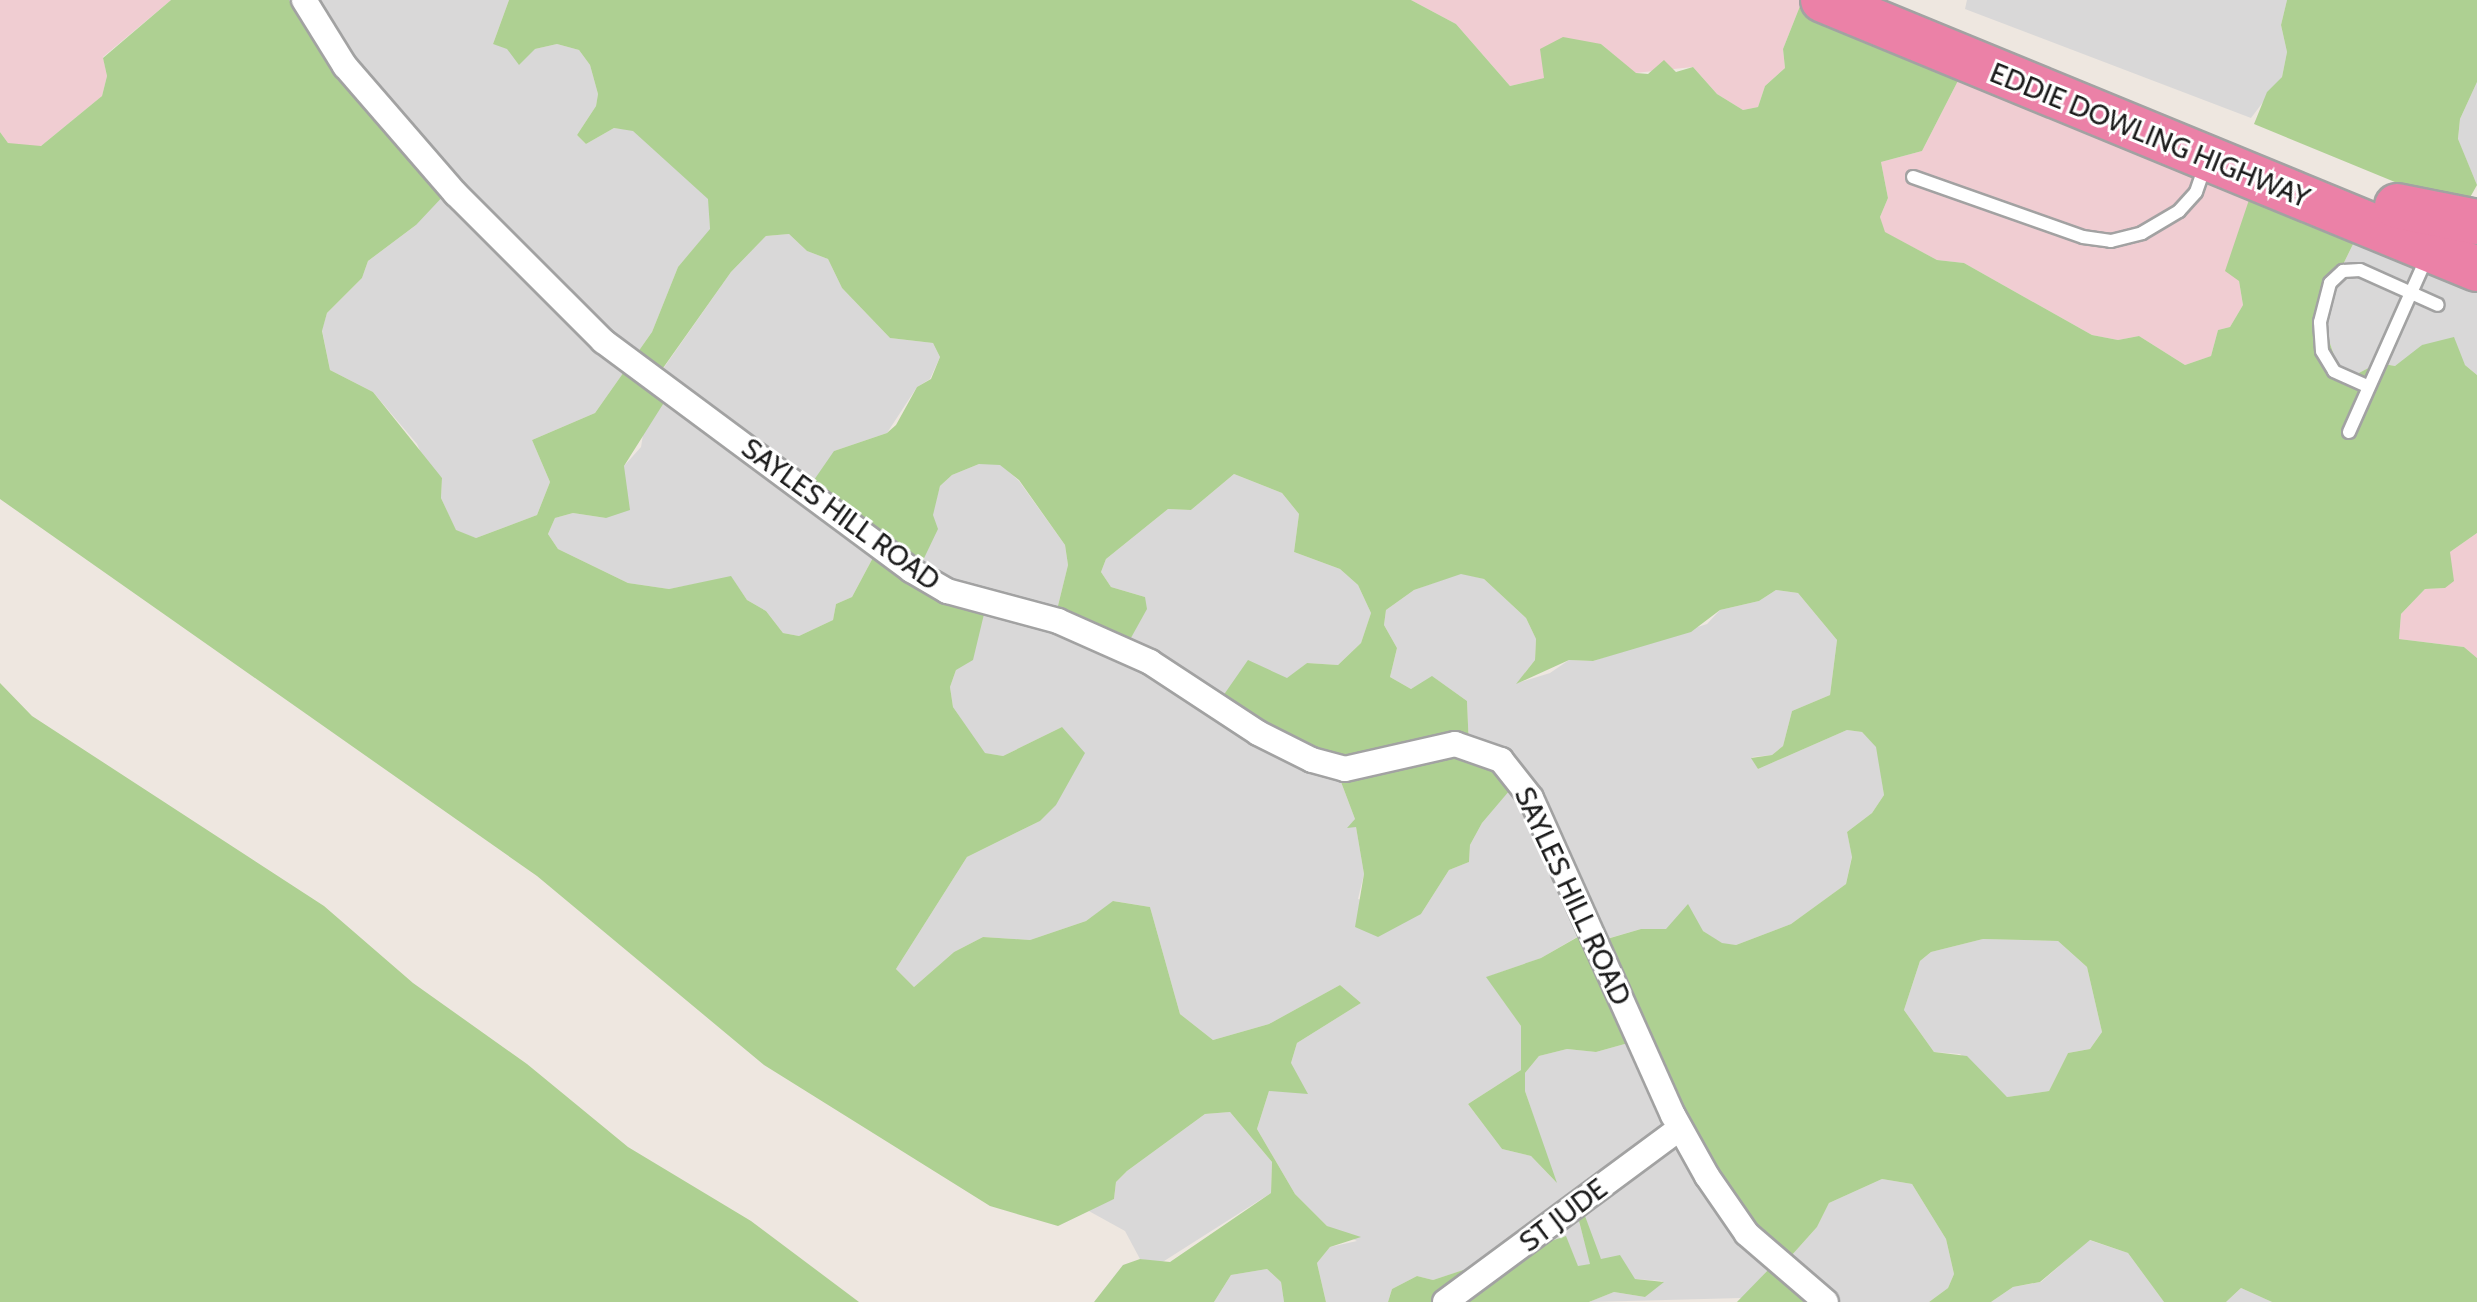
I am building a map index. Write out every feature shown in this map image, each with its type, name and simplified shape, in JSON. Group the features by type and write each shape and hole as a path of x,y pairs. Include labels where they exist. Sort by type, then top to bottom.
{"highway":[{"name":"EDDIE DOWLING HIGHWAY","path":"1823,0 2207,159 2390,219 2477,239"},
{"name":"EDDIE DOWLING HIGHWAY","path":"1900,0 2390,219 2477,269"},
{"path":"2458,298 2419,276 2390,219 2477,222"}],"street":[{"name":"SAYLES HILL ROAD","path":"304,0 345,66 456,194 603,341 911,570 947,591 1058,621 1150,662 1258,733 1321,763 1345,769 1366,767 1455,744 1501,760 1531,798 1680,1128 1747,1234 1826,1302"},
{"name":"ST JUDE","path":"1445,1302 1680,1128"}],"lane":[{"path":"1913,177 2083,237 2111,241 2142,233 2179,211 2196,192 2207,159"},
{"path":"2349,432 2367,386 2419,276 2343,271 2330,283 2320,322 2322,351 2334,371 2367,386"}],"shaded area":[{"path":"0,0 171,0 103,57 107,76 102,96 41,146 27,148 8,143 0,132"},
{"path":"289,0 509,0 493,44 535,49 557,44 579,50 590,65 598,94 596,106 577,135 586,144 614,128 633,130 709,199 710,230 678,267 652,332 595,413 532,440 550,482 537,515 476,538 456,531 441,498 442,478 425,462 417,444 373,392 330,370 322,330 327,313 362,278 368,261 416,225 343,73"},
{"path":"1411,0 1802,1 1783,49 1785,68 1765,86 1758,107 1743,110 1717,94 1693,67 1635,73 1601,44 1544,78 1510,86 1456,24"},
{"path":"1967,0 2287,0 2281,25 2287,52 2282,77 2251,118 1965,9"},
{"path":"1965,67 2253,188 2239,281 2243,305 2230,327 2218,330 2211,356 2185,365 2139,336 2118,340 2092,335 1964,263 1937,260 1884,232 1880,217 1888,198 1881,162 1922,151"},
{"path":"2477,82 2477,185 2458,140 2460,119"},
{"path":"2359,232 2477,280 2477,375 2440,344 2422,345 2409,360 2395,366 2378,363 2355,375 2338,368 2326,331 2329,293"},
{"path":"789,234 807,251 828,259 842,288 890,338 933,343 940,357 930,379 917,387 887,433 834,451 876,552 852,597 836,604 833,620 799,636 783,633 766,611 747,600 731,577 669,589 628,583 558,549 548,534 555,518 573,513 606,518 624,466 641,447 651,386 731,272 766,236"},
{"path":"979,464 1000,464 1019,481 1065,545 1068,565 1054,622 1145,597 1111,587 1101,572 1106,559 1168,509 1191,510 1234,474 1282,493 1299,514 1294,552 1340,569 1358,585 1371,613 1361,643 1338,665 1307,663 1287,679 1338,774 1355,819 1349,827 1356,827 1364,874 1358,899 1421,914 1449,870 1469,862 1470,845 1482,823 1514,784 1469,748 1467,701 1433,677 1411,689 1390,677 1397,648 1384,625 1386,610 1414,590 1461,573 1484,579 1526,618 1536,639 1535,660 1517,683 1550,673 1569,660 1593,661 1707,624 1720,610 1759,601 1776,590 1798,593 1837,640 1830,695 1792,711 1783,746 1772,755 1752,757 1758,769 1847,730 1862,732 1877,747 1884,795 1872,813 1847,832 1852,856 1846,884 1791,924 1736,945 1722,944 1703,931 1641,929 1599,941 1589,930 1541,958 1487,977 1521,1026 1521,1070 1468,1104 1502,1149 1531,1156 1555,1181 1525,1091 1525,1073 1539,1056 1567,1049 1596,1052 1639,1040 1771,1267 1742,1298 1589,1302 1614,1292 1645,1297 1663,1281 1634,1279 1601,1259 1579,1222 1591,1264 1578,1267 1566,1237 1433,1280 1417,1276 1392,1289 1388,1302 1326,1302 1317,1263 1330,1247 1357,1241 1327,1226 1295,1194 1257,1129 1269,1091 1291,1063 1297,1043 1361,1003 1340,985 1269,1024 1213,1040 1180,1014 1150,907 1114,901 1086,921 1030,940 983,937 954,952 914,987 896,969 967,857 1040,821 1062,727 1003,756 984,753 953,707 950,687 956,670 915,577 940,486 952,475"},
{"path":"2477,533 2477,658 2464,647 2399,639 2401,614 2425,589 2445,588 2450,552"},
{"path":"1983,939 2058,941 2087,967 2102,1032 2090,1049 2068,1053 2049,1091 2007,1097 1960,1054 1934,1052 1904,1010 1920,961 1931,952"},
{"path":"1230,1112 1272,1162 1271,1193 1161,1263 1140,1259 1125,1231 1087,1210 1114,1199 1116,1182 1127,1171 1205,1114"},
{"path":"1882,1179 1912,1184 1946,1239 1954,1274 1948,1288 1929,1302 1803,1302 1783,1265 1817,1227 1829,1203"},
{"path":"2089,1240 2128,1253 2164,1302 1991,1302 2013,1287 2041,1282"},
{"path":"1267,1269 1281,1282 1284,1302 1214,1302 1231,1275"},
{"path":"2241,1288 2272,1302 2226,1302"}],"green space":[{"path":"171,0 289,0 343,73 447,192 416,225 368,261 362,278 327,313 322,331 330,370 373,392 442,478 441,498 456,530 476,538 537,515 550,482 532,440 595,413 652,332 678,267 710,229 708,199 633,131 614,128 586,144 577,135 596,106 598,94 590,65 579,50 557,44 535,49 519,65 507,49 493,44 509,0 1411,0 1456,24 1510,86 1544,78 1540,49 1563,37 1601,44 1636,73 1648,74 1664,60 1676,72 1693,67 1717,94 1743,110 1758,107 1765,86 1785,68 1783,49 1802,1 1965,67 1922,151 1881,162 1888,198 1880,217 1885,232 1937,260 1964,263 2092,335 2118,340 2139,336 2185,365 2211,356 2218,330 2230,327 2243,305 2239,281 2225,271 2253,188 2359,232 2329,293 2326,331 2338,368 2355,375 2378,363 2395,366 2422,345 2454,337 2465,365 2477,375 2477,533 2450,552 2454,581 2445,588 2425,589 2401,614 2399,639 2464,647 2477,658 2477,1302 2272,1302 2241,1288 2226,1302 2164,1302 2128,1253 2090,1240 2040,1282 2013,1287 1991,1302 1929,1302 1948,1288 1954,1274 1946,1239 1912,1184 1882,1179 1829,1203 1817,1227 1783,1265 1810,1289 1803,1302 1737,1302 1771,1267 1639,1040 1596,1052 1567,1049 1539,1056 1525,1073 1525,1091 1557,1183 1531,1156 1502,1149 1468,1104 1521,1070 1521,1026 1486,977 1541,958 1590,930 1600,941 1641,929 1666,929 1688,904 1703,931 1722,943 1736,945 1791,924 1846,884 1852,857 1847,832 1872,813 1884,795 1876,747 1862,732 1847,730 1758,769 1751,758 1772,755 1783,746 1792,711 1830,695 1837,640 1798,593 1776,590 1759,601 1720,610 1691,632 1593,661 1569,660 1516,684 1535,660 1536,639 1526,618 1484,579 1461,574 1414,590 1386,610 1384,625 1397,648 1390,677 1411,689 1432,676 1467,701 1469,748 1515,784 1482,823 1470,845 1469,862 1449,870 1421,914 1378,937 1355,927 1364,874 1356,827 1347,828 1355,819 1338,774 1216,706 1248,660 1287,678 1307,663 1338,665 1361,643 1371,613 1358,585 1340,569 1294,552 1299,514 1282,493 1234,474 1191,510 1168,509 1106,559 1101,572 1111,587 1145,597 1147,609 1122,654 1054,622 1068,565 1065,545 1019,480 1000,465 979,464 952,475 940,486 933,515 938,529 915,577 985,610 973,660 956,670 950,687 953,707 985,753 1003,756 1062,727 1085,753 1056,805 1040,821 967,857 896,969 914,987 954,952 983,937 1030,940 1086,921 1113,901 1150,907 1180,1014 1213,1040 1269,1024 1340,985 1361,1003 1297,1043 1291,1063 1308,1094 1269,1091 1257,1129 1295,1194 1327,1226 1361,1237 1330,1247 1317,1263 1326,1302 1284,1302 1281,1282 1267,1269 1231,1275 1214,1302 1094,1302 1123,1265 1140,1259 1170,1262 1271,1193 1272,1162 1230,1112 1205,1114 1127,1171 1116,1182 1114,1199 1058,1226 990,1206 764,1065 537,876 0,499 0,132 8,143 41,146 102,96 107,76 103,58","holes":["789,234 807,251 828,259 842,288 890,338 933,343 940,357 931,379 917,387 896,425 887,433 834,451 805,493 876,552 852,597 836,604 833,620 799,636 783,633 766,611 747,600 731,576 669,589 628,583 558,549 548,534 555,518 573,513 606,518 630,510 624,466 665,401 651,385 731,272 766,236","1983,939 2058,941 2087,967 2102,1032 2090,1049 2068,1053 2049,1091 2007,1097 1967,1056 1934,1052 1904,1010 1920,961 1931,952"]},
{"path":"2287,0 2477,0 2477,82 2460,119 2458,139 2477,185 2463,210 2254,124 2267,92 2282,77 2287,52 2281,25"},
{"path":"0,683 32,716 324,906 413,983 527,1064 628,1147 751,1221 859,1302 0,1302"},
{"path":"1585,1216 1601,1259 1620,1255 1635,1279 1664,1282 1645,1297 1614,1292 1589,1302 1388,1302 1392,1289 1417,1276 1433,1280 1566,1236 1578,1266 1590,1264 1579,1221"}]}
